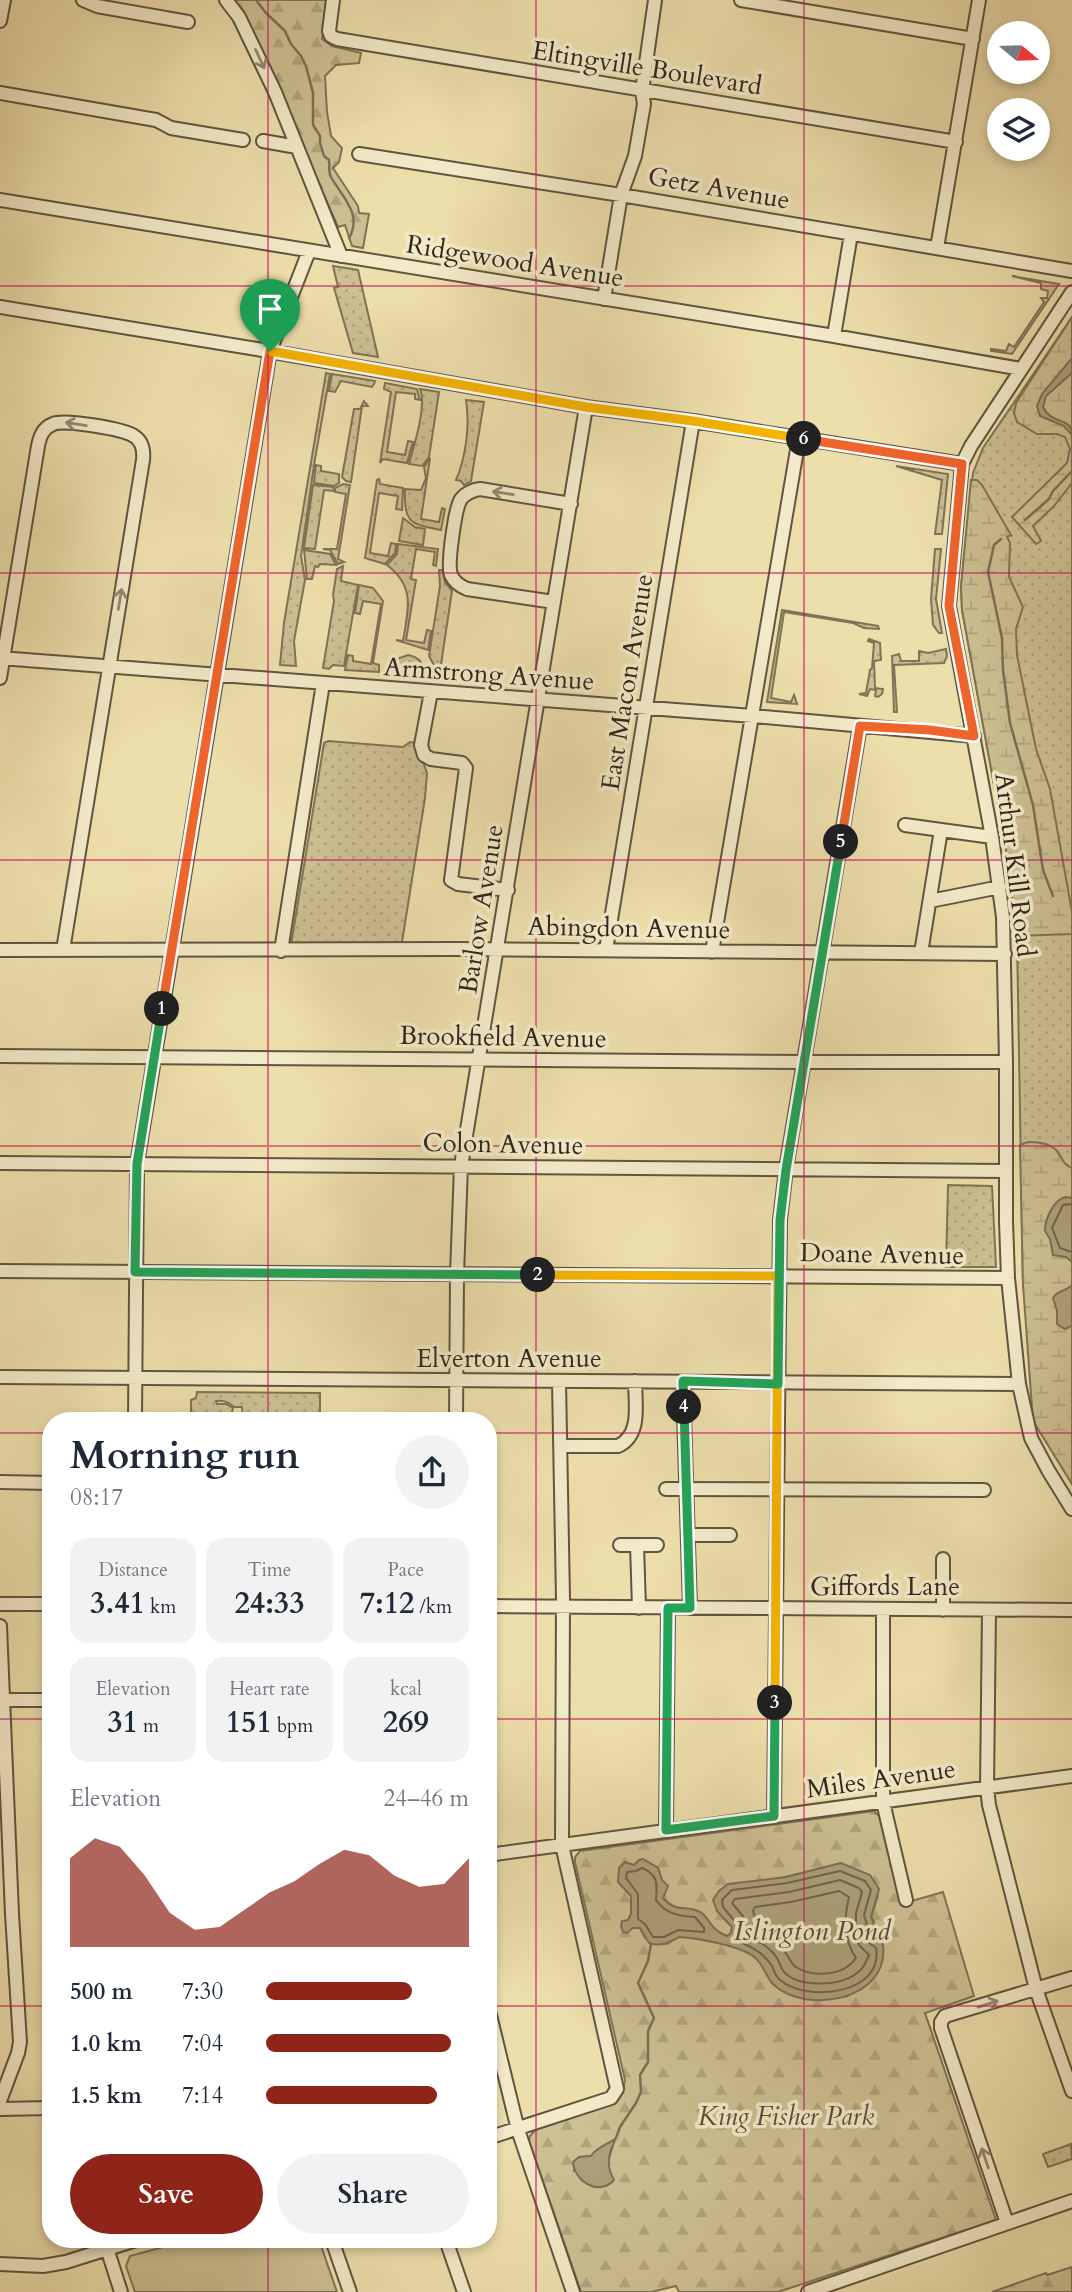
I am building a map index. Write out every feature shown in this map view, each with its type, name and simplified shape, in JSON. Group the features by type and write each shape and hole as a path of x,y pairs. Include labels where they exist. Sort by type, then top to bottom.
{"street":[{"path":"0,21 4,0"},
{"path":"83,0 97,6 188,22"},
{"path":"226,0 239,17 258,55 341,256"},
{"name":"Eltingville Boulevard","path":"333,0 330,31 331,36 337,39 956,142"},
{"path":"604,299 621,195 635,156 644,104 642,91 655,0"},
{"path":"741,0 973,39"},
{"path":"937,248 979,0"},
{"path":"0,93 156,120 171,128 243,139"},
{"path":"263,141 297,147"},
{"name":"Getz Avenue","path":"359,154 1072,271"},
{"name":"Ridgewood Avenue","path":"0,200 1021,369"},
{"path":"834,336 851,234"},
{"path":"135,1412 137,1164 153,1056 270,351 309,251"},
{"name":"Arthur Kill Road","path":"1072,292 971,446 962,464 949,606 1000,887 1004,954 1008,1278 1018,1384 1031,1438 1072,1509"},
{"path":"0,307 586,407 693,421 962,464"},
{"name":"Barlow Avenue","path":"456,1412 461,1166 586,407"},
{"name":"East Macon Avenue","path":"606,950 693,421"},
{"path":"0,678 40,438 51,424 65,422 131,434 143,450 63,950"},
{"path":"712,952 799,438"},
{"path":"554,602 467,589 455,581 449,568 458,510 466,494 480,489 571,504"},
{"name":"Armstrong Avenue","path":"2,659 930,730 974,736"},
{"path":"281,951 323,683"},
{"path":"431,692 421,745 424,755 431,759 463,763 466,768 452,882 508,890"},
{"path":"774,1816 780,1220 860,726"},
{"path":"905,825 992,837"},
{"path":"922,953 941,830"},
{"path":"930,901 1000,887"},
{"name":"Abingdon Avenue","path":"0,950 498,949 1004,954"},
{"name":"Brookfield Avenue","path":"0,1056 1006,1062"},
{"name":"Colon Avenue","path":"0,1163 1006,1171"},
{"name":"Doane Avenue","path":"0,1271 1008,1278"},
{"name":"Elverton Avenue","path":"0,1377 1018,1384"},
{"path":"497,2136 611,2098 617,2093 562,1845 562,1446 559,1381"},
{"path":"562,1446 618,1446 625,1443 634,1429 635,1381"},
{"path":"683,1381 690,1608"},
{"path":"0,1482 42,1483"},
{"path":"666,1489 984,1490"},
{"path":"689,1535 730,1535"},
{"path":"620,1545 657,1545"},
{"path":"637,1545 639,1608"},
{"path":"943,1559 943,1610"},
{"path":"0,1604 42,1604"},
{"name":"Giffords Lane","path":"497,1606 1072,1610"},
{"path":"666,1830 668,1608"},
{"path":"883,1609 883,1802 906,1900"},
{"path":"989,1610 989,1805 1036,1989 1072,2091"},
{"path":"0,1626 20,2042 0,2101"},
{"path":"3,1699 42,1700"},
{"name":"Miles Avenue","path":"497,1854 1072,1776"},
{"path":"1007,2223 941,2022 945,2016 1072,1978"},
{"path":"497,2044 518,2130 573,2292"},
{"path":"0,2109 42,2108"},
{"path":"808,2292 1072,2200"},
{"path":"0,2264 43,2266 66,2262 97,2248"},
{"path":"107,2248 121,2292"},
{"path":"335,2248 350,2292"},
{"path":"449,2248 464,2292"}],"green space":[{"path":"234,0 326,0 322,39 332,46 361,53 359,63 336,65 325,76 331,136 342,148 339,162 333,168 358,206 359,213 369,214 363,248 352,246 345,225 338,227 251,28"},
{"path":"333,266 358,270 378,357 353,353 334,288 338,287"},
{"path":"1012,276 1059,284 1012,354 991,349 1006,351 1009,344 1014,347 1044,302 1041,298 1047,298 1048,291 1041,289 1041,283"},
{"path":"1072,317 1072,1484 1023,1285 1017,939 1006,850 962,610 961,587 973,473 983,448"},
{"path":"1072,317 1072,483 1054,506 1033,526 1041,541 1036,544 1012,517 1067,463 1070,449 1065,437 1057,434 1037,434 1017,422 1014,413 1016,403"},
{"path":"326,373 330,374 301,556 305,580 294,641 296,666 280,665 284,623"},
{"path":"332,374 375,381 372,387 341,381 335,392 329,391"},
{"path":"385,383 417,389 420,400 415,399 415,394 396,392 387,452 405,455 408,441 413,442 407,463 383,459 380,463 391,392 384,389"},
{"path":"420,389 439,392 429,457 422,466 409,464 421,416"},
{"path":"466,400 484,402 471,481 464,485 456,480 466,441"},
{"path":"364,401 368,406 362,406 351,482 342,477 354,409 360,409"},
{"path":"430,458 421,519 439,522 442,508 445,509 441,530 422,526 411,520 406,509 405,489 421,490 426,478 424,467"},
{"path":"316,465 321,466 321,471 339,474 339,483 334,486 314,483"},
{"path":"896,466 948,474 942,534 935,534 942,480"},
{"path":"379,479 380,484 403,488 402,510 396,509 398,496 379,493 370,553 388,556 391,543 396,544 395,553 385,564 365,558"},
{"path":"971,480 977,480 982,485 1011,535 1007,537 1010,543 1009,577 1023,607 1016,629 1017,655 1036,749 1050,789 1072,912 1072,934 1017,936 1006,850 962,610 961,587"},
{"path":"343,484 350,485 338,559 344,562 338,564 330,550 323,549 337,549 346,494 335,492 335,488"},
{"path":"313,485 334,487 333,491 324,490 315,549 304,548"},
{"path":"403,518 415,527 425,529 423,545 399,541"},
{"path":"398,544 438,549 436,566 433,565 435,552 416,549 411,579 416,580 406,640 424,643 427,630 431,631 428,650 396,640 403,641 408,609 402,582 387,565 397,554"},
{"path":"935,549 941,549 936,599 942,633 933,625 931,599"},
{"path":"304,550 330,554 336,565 315,566 312,579 307,579"},
{"path":"343,566 341,581 358,585 344,666 333,665 329,669 323,668 337,569"},
{"path":"439,570 442,570 445,582 452,591 439,678 435,677 435,667 429,656 440,586"},
{"path":"359,585 373,588 383,601 373,663 379,665 379,672 345,670 348,655 353,656 353,661 371,664 381,604 363,601 360,614 355,613"},
{"path":"782,610 878,626 879,629 784,612 771,698 791,702 794,695 797,704 767,702"},
{"path":"869,639 880,643 881,660 874,661 875,688 883,689 878,697 875,696 876,690 870,689 867,696 859,694 866,693 872,668 874,643 868,641"},
{"path":"946,649 944,663 894,665 897,712 894,712 892,656 899,654 901,661 919,661 919,651 928,653"},
{"path":"408,655 421,662 426,677 388,673 394,660"},
{"path":"328,741 403,747 410,742 416,743 427,773 400,944 291,945 324,743"},
{"path":"1028,1142 1051,1146 1066,1165 1072,1168 1072,1484 1033,1421 1023,1285 1020,1145"},
{"path":"948,1185 992,1186 996,1267 946,1267"},
{"path":"197,1392 320,1393 320,1412 242,1412 242,1407 216,1401 217,1404 226,1404 233,1408 232,1412 191,1412 191,1400 196,1398"},
{"name":"King Fisher Park","path":"874,1811 879,1816 901,1904 943,1892 974,1996 925,2013 996,2220 778,2292 679,2292 676,2286 651,2292 581,2292 529,2141 538,2127 615,2101 621,2094 625,2080 575,1862 580,1851","holes":["643,1859 658,1868 665,1892 663,1898 669,1904 703,1914 716,1932 727,1936 732,1927 717,1911 786,1877 841,1863 878,1896 871,1917 874,1921 873,1937 879,1941 848,1996 827,1999 801,1995 773,1984 760,1962 747,1952 687,1937 678,1937 667,1944 645,1938 640,1928 633,1928 628,1920 631,1914 631,1896 618,1882 629,1865","615,2139 608,2161 609,2172 574,2171 574,2162 579,2157 591,2156"]},
{"path":"1071,2144 1072,2159 1048,2167 1043,2154"},
{"path":"160,2248 322,2248 337,2292 135,2292 126,2266 130,2256"},
{"path":"1072,2267 1072,2292 992,2292 1046,2273 1047,2275"}],"water":[{"path":"1072,358 1072,373 1046,396 1043,407 1051,417 1069,425 1072,435 1064,426 1040,416 1037,406 1042,394"},
{"path":"1065,1197 1072,1198 1072,1262 1066,1257 1053,1255 1050,1239 1045,1231 1050,1211"},
{"path":"1072,1285 1072,1326 1065,1329 1057,1324 1053,1298"},
{"name":"Islington Pond","path":"643,1859 658,1868 662,1880 668,1886 663,1898 668,1903 698,1911 716,1930 727,1936 732,1927 717,1911 713,1900 728,1884 786,1877 841,1863 870,1875 879,1889 871,1917 874,1924 873,1934 883,1945 882,1964 874,1979 860,1990 844,1997 806,1999 788,1994 774,1985 756,1958 736,1948 706,1940 679,1937 657,1945 649,1943 640,1928 623,1932 622,1921 628,1920 631,1914 631,1896 618,1882 619,1868 625,1862 634,1865"},
{"path":"616,2138 609,2159 614,2180 601,2187 582,2181 573,2162 579,2157 591,2156"}],"waterway":[{"path":"256,0 285,31 306,66 313,93 313,125 320,136 324,156 329,160 330,175 352,213 354,221 349,238"},
{"path":"1025,520 1049,499 1072,471"},
{"path":"1001,539 994,545 988,572 1002,638 1010,723 1033,805 1043,870 1053,896"},
{"path":"616,2138 641,2092 640,2075 648,2062 648,2031 654,2018 638,1983 648,1961 651,1944"}],"route":[{"path":"270,351 139,1149 135,1272 778,1276 778,1289 778,1295 778,1384 774,1816 666,1830 668,1608 690,1608 683,1381 778,1384 780,1220 786,1170 860,726 930,730 974,736 949,606 962,464 693,421 586,407 270,351"}]}
